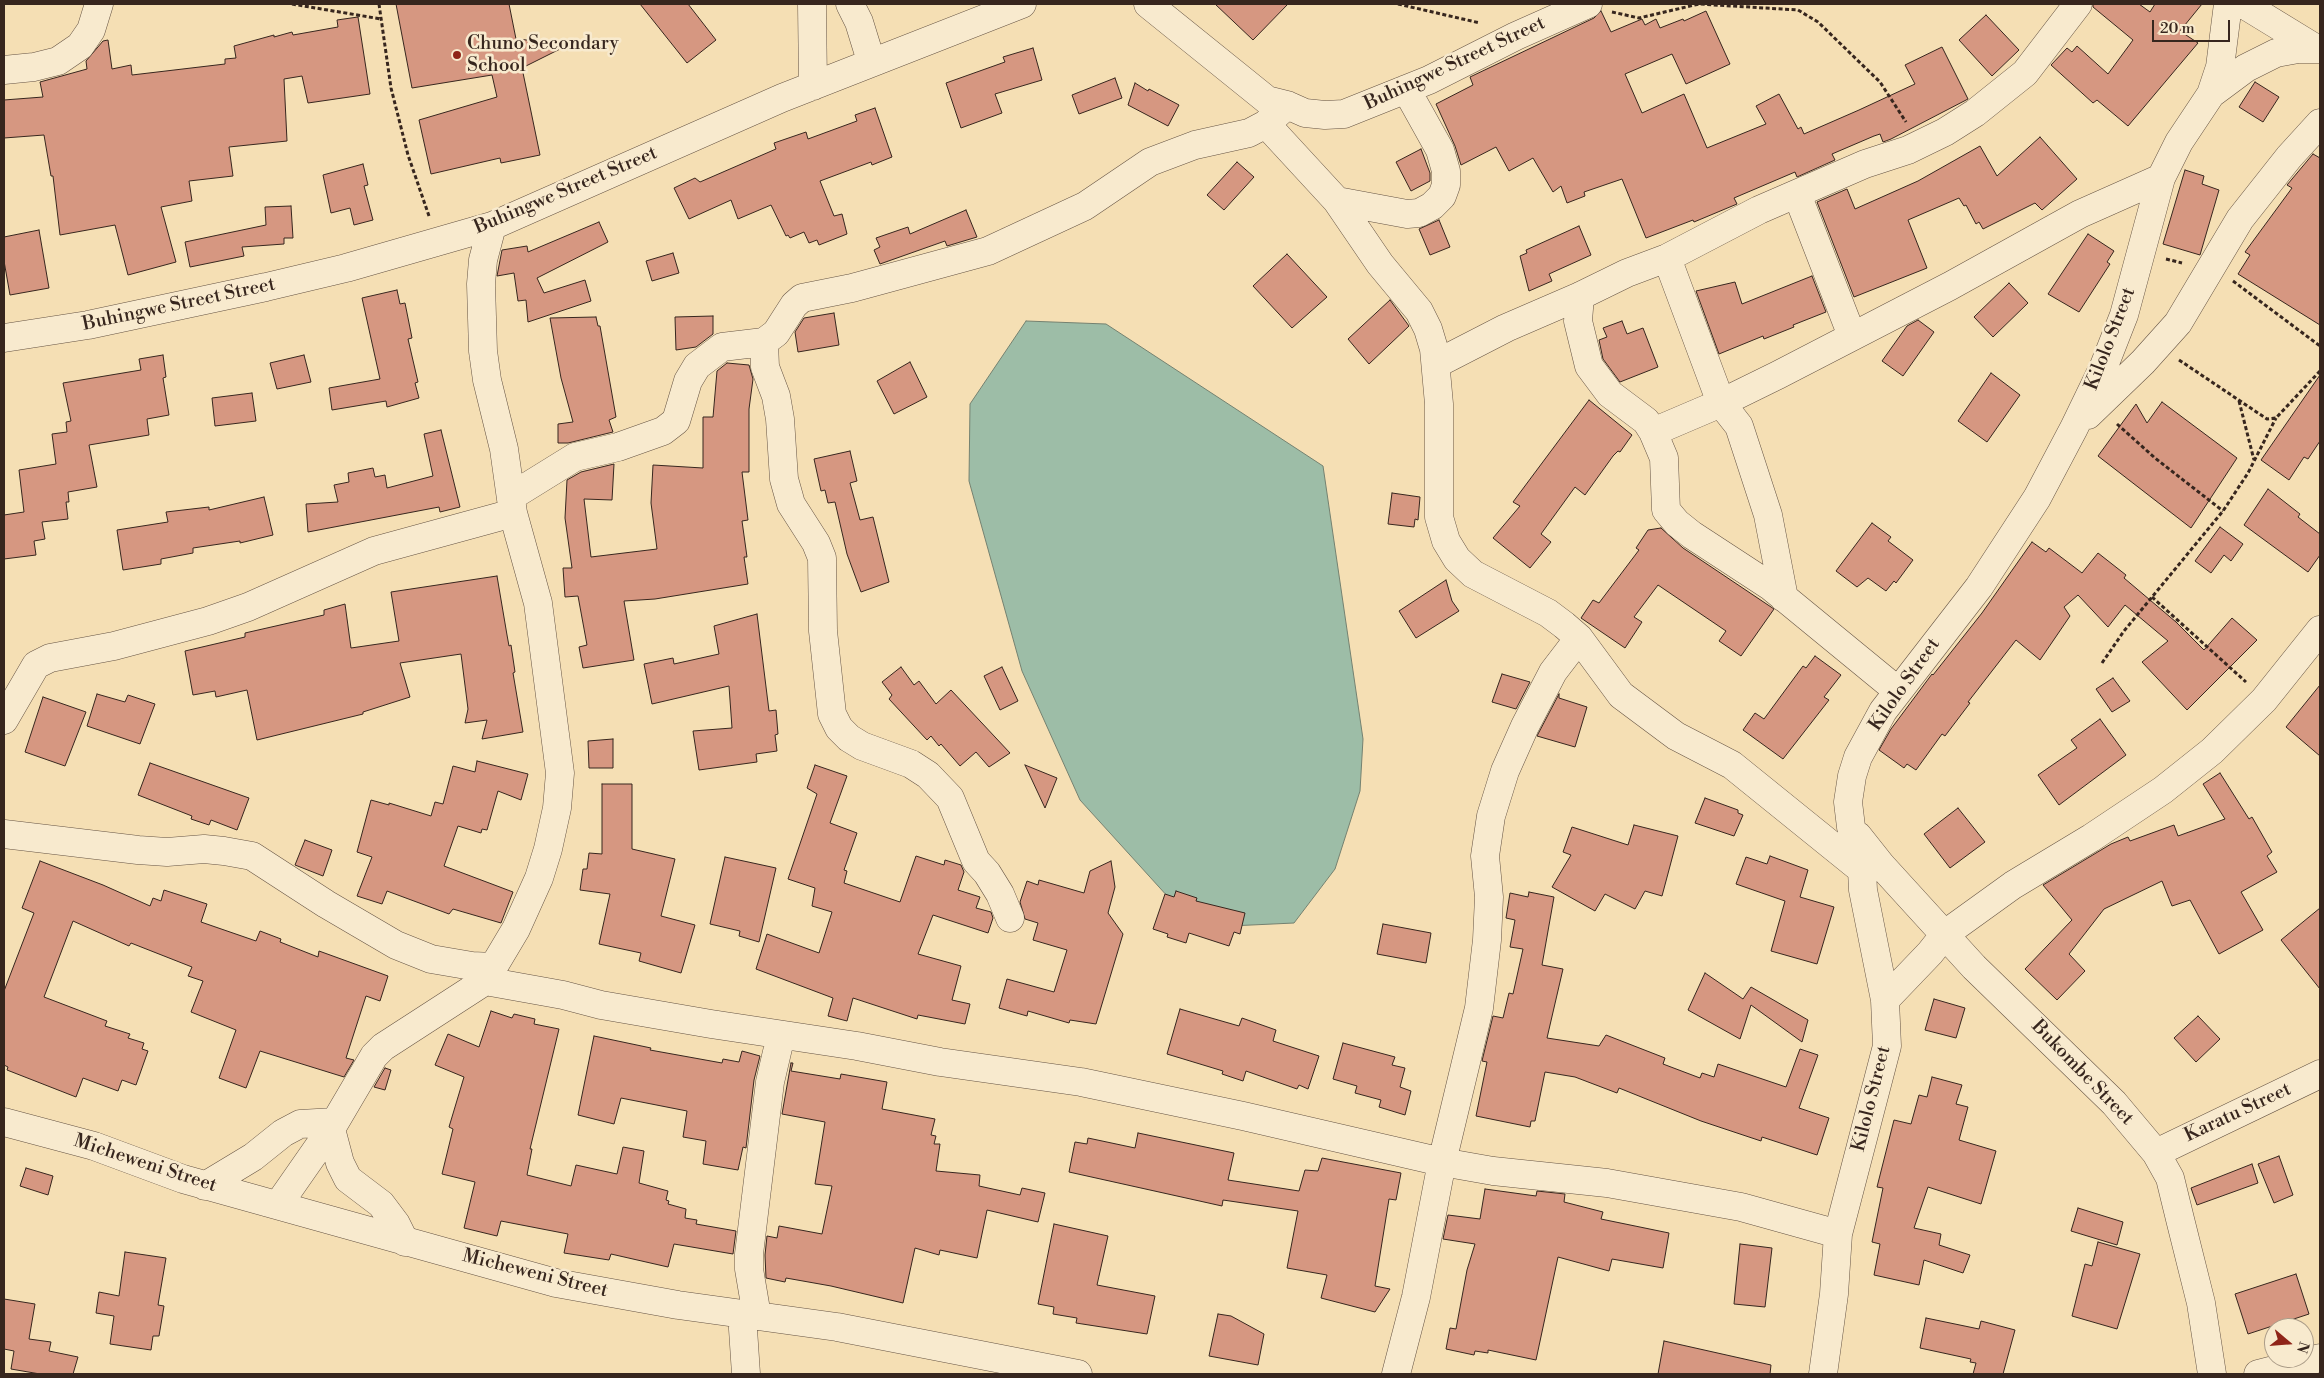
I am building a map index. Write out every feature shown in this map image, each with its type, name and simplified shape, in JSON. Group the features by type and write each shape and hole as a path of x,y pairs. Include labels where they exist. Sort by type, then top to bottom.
{"street":[{"path":"4,70 34,67 58,61 80,46 91,30 99,4"},
{"path":"812,4 813,86"},
{"path":"850,4 859,22 871,61"},
{"name":"Buhingwe Street Street","path":"4,338 180,306 346,268 492,226 601,176 871,61 1022,4"},
{"name":"Buhingwe Street Street","path":"1148,4 1267,100 1287,105 1305,113 1344,114 1429,80 1516,36 1587,4"},
{"path":"1436,364 1506,328 1627,273 1667,258 1751,214 1865,164 1920,144 1975,113 2005,91 2025,72 2078,4"},
{"path":"2211,94 2220,66 2228,4"},
{"path":"2243,4 2318,49"},
{"name":"Kilolo Street","path":"1823,1374 1834,1294 1838,1234 1887,1046 1885,1000 1863,890 1862,870 1851,827 1849,789 1858,756 1884,710 1979,587 2037,498 2074,428 2108,358 2124,315 2161,178 2179,142 2211,94 2246,68 2276,53 2318,49"},
{"path":"1337,201 1406,214 1419,213 1432,206 1442,196 1446,185 1446,171 1440,150 1406,89"},
{"path":"4,720 36,665 50,658 114,646 208,621 248,607 374,550 512,505 575,457 618,447 663,430 676,421 688,381 697,366 722,348 764,342 776,333 794,305 802,298 852,288 988,251 1085,206 1150,162 1195,145 1249,133 1266,124 1287,105"},
{"path":"2074,428 2178,323 2240,218 2289,157 2320,123"},
{"path":"1266,124 1337,201 1380,264 1418,311 1428,329 1436,364 1439,404 1439,517 1446,542 1457,560 1473,574 1548,613 1579,638 1621,695 1676,736 1732,765 1862,870"},
{"path":"1654,432 1721,403 1950,286 2080,214 2161,178"},
{"path":"1797,194 1852,336"},
{"path":"278,1205 333,1126 374,1056 383,1047 489,974 516,929 538,878 548,849 557,808 560,773 538,602 512,505 483,351 481,284 483,260 492,226"},
{"path":"1667,258 1721,403 1739,426 1768,515 1784,598"},
{"path":"1580,296 1578,321 1589,366 1610,394 1646,421 1654,432 1664,458 1666,510 1677,523 1784,598 1898,691"},
{"path":"764,342 765,367 776,396 784,479 790,504 816,544 822,558 822,631 832,714 839,728 849,738 862,746 910,764 928,774 950,798 976,861 987,873 1000,894 1010,918"},
{"path":"1885,1000 1930,953 1945,934 2013,885 2163,790 2212,750 2264,700 2320,630"},
{"path":"1396,1374 1416,1297 1442,1162 1482,988 1489,897 1485,856 1491,816 1505,771 1525,726 1553,672 1579,638"},
{"name":"Bukombe Street","path":"1851,827 1881,866 1974,967 2114,1104 2156,1153 2170,1178 2203,1313 2212,1374"},
{"path":"4,834 138,850 167,852 211,850 252,856 346,917 396,945 431,959 472,966 489,974 601,1005 1081,1082 1243,1116 1442,1162 1493,1171 1607,1183 1741,1207 1838,1234"},
{"path":"746,1374 749,1315 749,1254 759,1186 766,1107 781,1035"},
{"name":"Karatu Street","path":"2156,1153 2320,1074"},
{"name":"Micheweni Street","path":"4,1122 94,1146 205,1186 556,1283 914,1341 1078,1374"},
{"path":"205,1186 253,1157 283,1133 300,1124 333,1126"},
{"path":"333,1126 337,1157 348,1179 382,1204 396,1224 405,1242"},
{"path":"2258,1374 2320,1358"}],"path":[{"path":"292,4 381,18"},
{"path":"379,4 392,88 406,146 438,240"},
{"path":"1398,4 1470,20 1516,36"},
{"path":"1587,4 1638,18 1699,4 1798,10 1818,22 1880,82 1920,144"},
{"path":"2141,253 2211,270 2239,284 2320,346"},
{"path":"2157,346 2267,419 2276,418"},
{"path":"2102,663 2124,631 2223,511 2254,460 2276,418 2320,371"},
{"path":"2238,400 2254,460"},
{"path":"2097,406 2155,458 2223,511"},
{"path":"2152,597 2264,700"}],"shaded area":[{"path":"1026,321 1106,324 1323,466 1363,739 1360,791 1335,869 1294,923 1230,926 1179,909 1080,800 1022,671 969,481 970,404"}],"building":[{"path":"396,4 509,4 516,39 570,44 522,68 540,155 501,163 500,158 431,174 419,120 497,97 492,75 412,88"},
{"path":"640,4 688,4 716,40 687,63"},
{"path":"1215,4 1288,4 1253,40"},
{"path":"2093,4 2139,4 2150,12 2155,4 2202,4 2180,31 2198,43 2128,126 2097,100 2093,103 2051,65 2067,48 2072,52 2077,46 2108,74 2133,40 2093,7"},
{"path":"1601,11 1611,32 1642,19 1645,25 1656,19 1660,28 1683,19 1684,21 1706,11 1730,64 1686,84 1672,54 1625,74 1642,113 1684,94 1707,148 1766,124 1756,106 1779,94 1798,129 1801,127 1804,134 1915,84 1905,65 1942,47 1968,99 1891,139 1883,142 1880,134 1874,136 1832,154 1835,160 1797,177 1795,172 1734,198 1737,204 1694,222 1693,220 1646,238 1622,179 1584,192 1585,196 1567,203 1561,186 1553,192 1533,158 1509,171 1496,147 1461,165 1455,146 1436,104 1473,85 1470,77 1594,18"},
{"path":"1986,15 2019,50 1992,76 1959,40"},
{"path":"358,17 370,94 308,103 302,76 284,79 287,141 229,147 233,176 189,181 192,201 161,207 176,262 128,275 115,225 60,235 53,176 51,176 44,135 4,138 4,100 43,97 40,82 87,69 86,61 103,41 108,40 112,69 131,65 132,75 225,64 225,59 236,58 234,46 274,35 274,37 292,32 293,35 338,27 337,20"},
{"path":"1033,48 1042,80 995,94 1002,113 961,128 946,83 1005,62 1003,57"},
{"path":"1115,78 1122,98 1079,114 1072,95"},
{"path":"2255,82 2279,97 2263,122 2239,107"},
{"path":"1135,83 1179,105 1168,126 1128,105"},
{"path":"875,108 892,157 872,165 871,162 820,181 834,216 842,214 847,234 819,245 817,240 809,243 804,232 790,238 788,235 786,236 771,205 738,219 731,200 689,219 674,188 695,178 700,182 776,149 774,143 806,132 808,139 857,121 855,115"},
{"path":"2040,137 2077,179 2042,210 2035,203 1983,229 1979,222 1976,224 1966,205 1964,206 1959,198 1908,220 1927,268 1854,297 1817,202 1847,189 1855,209 1918,181 1980,146 1997,176"},
{"path":"1421,149 1430,173 1430,181 1411,191 1396,162"},
{"path":"2313,154 2320,158 2320,325 2238,274 2250,255 2245,252 2292,188 2287,185"},
{"path":"1237,162 1254,177 1224,210 1207,195"},
{"path":"363,164 368,185 364,186 373,220 354,225 350,208 331,213 323,175"},
{"path":"2185,170 2204,176 2202,184 2219,190 2200,255 2163,244"},
{"path":"291,206 293,238 284,238 284,244 242,247 244,256 190,267 185,242 266,225 265,207"},
{"path":"966,210 977,237 947,246 945,241 880,264 874,250 880,247 876,238 908,227 910,234"},
{"path":"1439,220 1450,247 1430,255 1419,229"},
{"path":"599,222 608,242 537,278 544,293 585,280 591,301 528,322 526,300 518,301 514,273 497,276 502,250 527,246 528,252"},
{"path":"1579,226 1591,255 1549,274 1552,281 1529,291 1520,256 1527,253 1526,250"},
{"path":"39,230 49,288 10,295 4,261 4,237"},
{"path":"2088,234 2114,251 2107,262 2110,264 2079,312 2048,294"},
{"path":"673,253 679,273 652,281 646,261"},
{"path":"1287,254 1327,297 1292,328 1253,286"},
{"path":"1812,276 1826,312 1764,339 1763,336 1719,354 1696,291 1735,282 1742,304"},
{"path":"2009,283 2028,303 1993,337 1974,317"},
{"path":"397,290 400,304 405,303 412,338 408,339 418,382 415,383 419,398 387,407 386,401 332,410 329,388 380,379 362,298"},
{"path":"1390,300 1409,326 1369,364 1348,339"},
{"path":"834,313 839,345 798,352 795,332 804,318"},
{"path":"713,316 713,334 696,347 676,350 675,317"},
{"path":"596,317 598,326 600,326 616,417 609,420 613,432 568,443 558,443 558,424 573,422 561,378 550,318"},
{"path":"1918,320 1934,332 1903,376 1882,361 1907,326"},
{"path":"1622,321 1627,334 1643,328 1658,367 1620,382 1603,359 1599,340 1607,337 1603,328"},
{"path":"163,355 166,377 163,378 169,415 147,419 149,435 89,445 97,487 68,492 69,502 66,502 68,519 42,522 45,539 34,541 36,555 4,559 4,515 24,512 19,470 56,464 52,434 67,432 66,422 71,421 63,383 141,370 139,359"},
{"path":"304,355 311,382 277,389 270,363"},
{"path":"910,362 927,397 894,414 877,381"},
{"path":"727,363 749,365 753,379 749,409 749,472 742,472 748,520 742,521 747,557 744,557 748,584 655,599 624,601 634,660 583,668 579,647 587,645 578,596 565,597 563,568 572,568 565,518 567,480 581,472 614,464 612,500 584,499 591,557 657,549 651,503 653,465 703,468 703,417 713,417 717,371"},
{"path":"1991,373 2020,395 1987,442 1958,421"},
{"path":"2320,375 2320,441 2308,459 2304,457 2289,480 2261,460"},
{"path":"252,393 256,421 215,426 212,398"},
{"path":"1589,400 1632,435 1620,452 1618,451 1613,456 1585,495 1575,487 1541,534 1551,542 1530,568 1493,538 1520,506 1513,502"},
{"path":"2162,402 2237,458 2191,528 2098,456 2136,404 2147,423"},
{"path":"441,430 460,507 440,512 439,507 308,532 306,504 338,502 334,485 349,482 348,473 373,468 375,477 385,475 387,488 433,476 424,434"},
{"path":"850,451 857,481 850,483 860,520 873,517 889,582 861,592 847,554 835,502 828,503 825,490 821,491 814,459"},
{"path":"2268,489 2300,514 2298,517 2320,534 2320,555 2308,572 2244,525"},
{"path":"1392,493 1420,497 1418,520 1415,519 1414,527 1388,524"},
{"path":"264,497 273,535 240,543 240,541 193,548 193,553 161,559 161,564 123,570 117,530 168,522 166,512 209,507 209,510"},
{"path":"1872,523 1891,537 1888,541 1913,560 1896,583 1894,581 1886,591 1868,578 1857,587 1836,571"},
{"path":"2220,527 2243,544 2231,561 2224,555 2211,573 2195,561"},
{"path":"1661,528 1683,548 1774,609 1741,656 1719,641 1726,631 1658,585 1634,617 1642,622 1625,648 1581,618 1593,600 1599,603 1639,550 1636,548 1648,530"},
{"path":"2032,542 2046,552 2049,548 2082,573 2098,553 2126,575 2124,578 2176,622 2204,650 2232,618 2257,640 2187,710 2142,662 2168,641 2125,605 2108,627 2078,595 2064,607 2070,616 2040,660 2016,640 1968,702 1970,703 1945,736 1942,734 1916,770 1907,764 1904,768 1879,750 1891,729 1932,674 1982,613"},
{"path":"497,576 509,646 511,645 515,672 513,673 523,732 482,739 487,720 465,723 468,709 461,654 400,663 410,697 363,712 363,714 257,740 247,690 216,697 215,691 193,695 185,651 245,637 245,633 324,615 324,610 345,604 351,648 399,641 391,592"},
{"path":"1446,580 1452,601 1459,611 1416,638 1399,611"},
{"path":"757,614 769,711 776,710 778,734 775,735 777,751 756,754 757,762 699,770 693,731 732,728 729,686 652,704 644,664 673,658 674,664 719,654 714,626"},
{"path":"1815,656 1841,675 1824,697 1829,700 1783,759 1743,730 1755,713 1764,719 1803,666 1806,668"},
{"path":"901,667 914,685 919,681 936,704 951,690 1010,753 989,767 976,752 960,766 941,744 939,746 931,736 927,740 889,699 892,695 882,682"},
{"path":"1002,667 1018,701 1000,710 984,676"},
{"path":"1502,674 1530,682 1516,709 1492,702"},
{"path":"2113,678 2130,701 2112,712 2096,689"},
{"path":"2320,685 2320,756 2286,727"},
{"path":"97,694 125,702 128,695 155,704 140,744 87,726"},
{"path":"1559,694 1559,698 1587,707 1575,747 1537,736"},
{"path":"43,697 86,712 65,766 25,752"},
{"path":"2100,719 2126,755 2059,805 2038,775 2077,748 2071,740"},
{"path":"613,739 613,768 589,768 588,741"},
{"path":"477,761 528,774 521,800 498,791 487,830 482,829 481,833 458,826 444,866 513,892 501,923 453,909 449,914 387,891 382,904 357,896 372,857 357,852 371,800 389,805 389,803 431,816 435,802 443,804 453,766 475,772"},
{"path":"150,763 249,798 237,830 211,820 209,825 191,819 192,816 138,795"},
{"path":"815,765 847,776 830,823 857,833 844,870 847,871 844,883 900,902 916,856 944,865 945,860 961,865 964,872 958,890 980,897 976,908 991,912 993,918 988,933 933,915 918,954 961,966 952,1000 970,1004 965,1024 918,1015 917,1019 853,998 847,1021 828,1016 833,998 756,969 767,934 819,953 832,912 812,906 815,888 788,879 817,794 807,788"},
{"path":"1025,765 1057,778 1045,808"},
{"path":"2220,773 2249,819 2252,817 2272,852 2267,856 2277,872 2241,892 2263,930 2219,954 2190,900 2172,906 2162,881 2104,909 2069,954 2085,971 2057,1000 2025,969 2072,920 2043,885 2111,844 2128,837 2130,841 2174,825 2178,836 2225,819 2203,784"},
{"path":"602,784 632,784 632,849 675,859 661,916 695,925 681,973 639,961 641,953 599,944 610,894 580,890 583,869 587,869 589,853 602,854"},
{"path":"1705,798 1738,810 1738,813 1743,815 1734,836 1695,823"},
{"path":"1958,808 1985,842 1950,868 1924,834"},
{"path":"1634,825 1678,836 1662,896 1645,891 1635,909 1605,894 1595,911 1552,887 1571,855 1563,852 1572,827 1628,845"},
{"path":"305,840 332,850 323,876 295,865"},
{"path":"1770,856 1808,870 1800,897 1834,907 1817,964 1771,951 1785,901 1736,884 1746,857 1767,864"},
{"path":"725,857 776,868 759,942 739,936 740,931 710,924"},
{"path":"40,861 103,885 150,906 153,898 161,901 164,890 207,904 201,922 256,941 260,931 281,939 280,942 318,957 319,951 388,976 380,1001 366,996 346,1058 354,1060 344,1077 260,1051 246,1088 219,1078 236,1030 191,1012 203,981 188,976 192,967 131,943 129,946 73,921 44,997 107,1021 105,1026 130,1034 128,1038 144,1043 142,1049 148,1051 136,1085 122,1080 118,1091 83,1078 76,1097 7,1070 8,1067 4,1065 4,991 34,913 22,908"},
{"path":"1111,861 1115,887 1108,913 1123,934 1096,1024 1070,1020 1069,1023 1028,1011 1027,1016 999,1008 1007,979 1054,992 1067,950 1033,940 1038,923 1025,919 1020,902 1027,881 1038,885 1039,880 1084,893 1090,871"},
{"path":"1176,891 1197,898 1196,901 1245,913 1240,934 1234,932 1229,946 1189,933 1186,943 1167,937 1168,934 1153,929 1165,894 1174,897"},
{"path":"1529,892 1554,897 1542,965 1563,969 1547,1038 1599,1046 1606,1035 1665,1058 1663,1064 1700,1078 1702,1073 1714,1077 1718,1064 1786,1087 1800,1049 1818,1055 1799,1108 1829,1118 1817,1155 1762,1137 1761,1141 1701,1121 1619,1088 1617,1093 1575,1077 1545,1072 1535,1121 1531,1121 1530,1127 1476,1116 1487,1062 1482,1061 1493,1016 1503,1018 1509,993 1513,994 1523,949 1510,947 1515,920 1506,918 1510,893 1528,897"},
{"path":"2320,908 2320,989 2281,940"},
{"path":"1383,924 1431,933 1426,963 1377,954"},
{"path":"1705,973 1743,999 1751,987 1808,1020 1802,1042 1751,1005 1740,1039 1688,1010"},
{"path":"1934,999 1965,1008 1956,1038 1925,1030"},
{"path":"1180,1009 1239,1026 1242,1018 1276,1030 1273,1041 1319,1056 1308,1089 1299,1085 1297,1089 1246,1071 1243,1081 1222,1074 1223,1071 1167,1054"},
{"path":"491,1011 512,1018 514,1014 535,1019 534,1024 559,1029 530,1149 532,1149 527,1175 571,1186 576,1165 617,1174 623,1147 644,1151 639,1183 668,1191 666,1200 669,1201 668,1204 686,1209 685,1218 697,1220 696,1224 736,1231 733,1254 674,1244 668,1267 611,1254 609,1260 564,1253 568,1234 501,1221 497,1236 464,1228 475,1182 442,1174 453,1129 449,1127 464,1077 435,1065 448,1034 479,1047"},
{"path":"2198,1016 2220,1039 2196,1062 2174,1038"},
{"path":"594,1036 651,1048 650,1050 722,1063 723,1059 739,1062 742,1051 760,1056 754,1080 746,1148 743,1147 738,1170 703,1164 706,1141 683,1137 687,1111 621,1098 614,1124 578,1115"},
{"path":"1343,1043 1395,1057 1392,1065 1405,1068 1400,1087 1411,1091 1405,1115 1379,1107 1381,1100 1355,1093 1357,1086 1333,1079"},
{"path":"791,1063 793,1063 791,1071 840,1079 841,1074 887,1082 882,1109 935,1119 931,1135 936,1136 934,1144 940,1144 936,1171 980,1175 979,1186 1020,1195 1022,1188 1045,1193 1038,1222 987,1210 977,1258 940,1250 939,1255 915,1248 903,1303 831,1286 786,1278 785,1282 766,1278 765,1255 767,1236 777,1238 779,1226 822,1234 832,1186 815,1184 825,1122 782,1114"},
{"path":"385,1068 391,1070 385,1090 374,1087"},
{"path":"1932,1077 1962,1085 1956,1104 1968,1107 1959,1140 1996,1151 1981,1204 1928,1187 1914,1228 1941,1234 1939,1245 1970,1255 1963,1273 1924,1260 1919,1285 1874,1275 1880,1244 1872,1242 1883,1188 1877,1187 1894,1120 1911,1124 1919,1095 1927,1097"},
{"path":"1138,1133 1234,1153 1228,1180 1299,1191 1305,1170 1318,1171 1322,1158 1401,1173 1396,1200 1389,1199 1375,1286 1390,1289 1375,1312 1321,1298 1327,1275 1287,1268 1298,1211 1223,1200 1222,1206 1069,1172 1075,1142 1087,1144 1088,1138 1135,1148"},
{"path":"2279,1156 2293,1195 2274,1203 2258,1164"},
{"path":"2252,1164 2258,1183 2197,1205 2191,1188"},
{"path":"26,1168 53,1176 48,1195 20,1186"},
{"path":"1485,1189 1536,1196 1537,1191 1565,1194 1564,1202 1603,1212 1601,1219 1669,1233 1663,1268 1612,1259 1609,1271 1558,1257 1536,1360 1488,1350 1488,1353 1475,1351 1474,1355 1446,1349 1450,1328 1456,1329 1467,1270 1475,1244 1443,1239 1448,1215 1480,1219"},
{"path":"2078,1208 2123,1222 2117,1245 2071,1231"},
{"path":"1054,1224 1108,1236 1097,1285 1155,1296 1147,1334 1076,1323 1077,1318 1053,1314 1054,1307 1038,1304"},
{"path":"2098,1242 2140,1254 2117,1329 2072,1316 2085,1264 2092,1266"},
{"path":"1740,1244 1772,1248 1765,1307 1734,1304"},
{"path":"125,1252 166,1258 158,1305 164,1306 159,1336 153,1336 151,1350 110,1344 114,1316 96,1313 99,1292 119,1296"},
{"path":"2296,1274 2309,1314 2297,1318 2264,1318 2264,1329 2248,1334 2235,1294"},
{"path":"4,1299 35,1304 29,1339 51,1342 49,1351 78,1357 73,1374 40,1374 11,1369 14,1351 4,1349"},
{"path":"1218,1314 1231,1316 1264,1334 1258,1365 1209,1356"},
{"path":"1926,1318 1979,1329 1981,1321 2015,1330 2003,1374 1973,1374 1976,1363 1970,1362 1971,1359 1920,1348"},
{"path":"1664,1341 1771,1365 1770,1374 1658,1374"}],"place":[{"name":"Chuno Secondary School","path":"457,55"}]}
